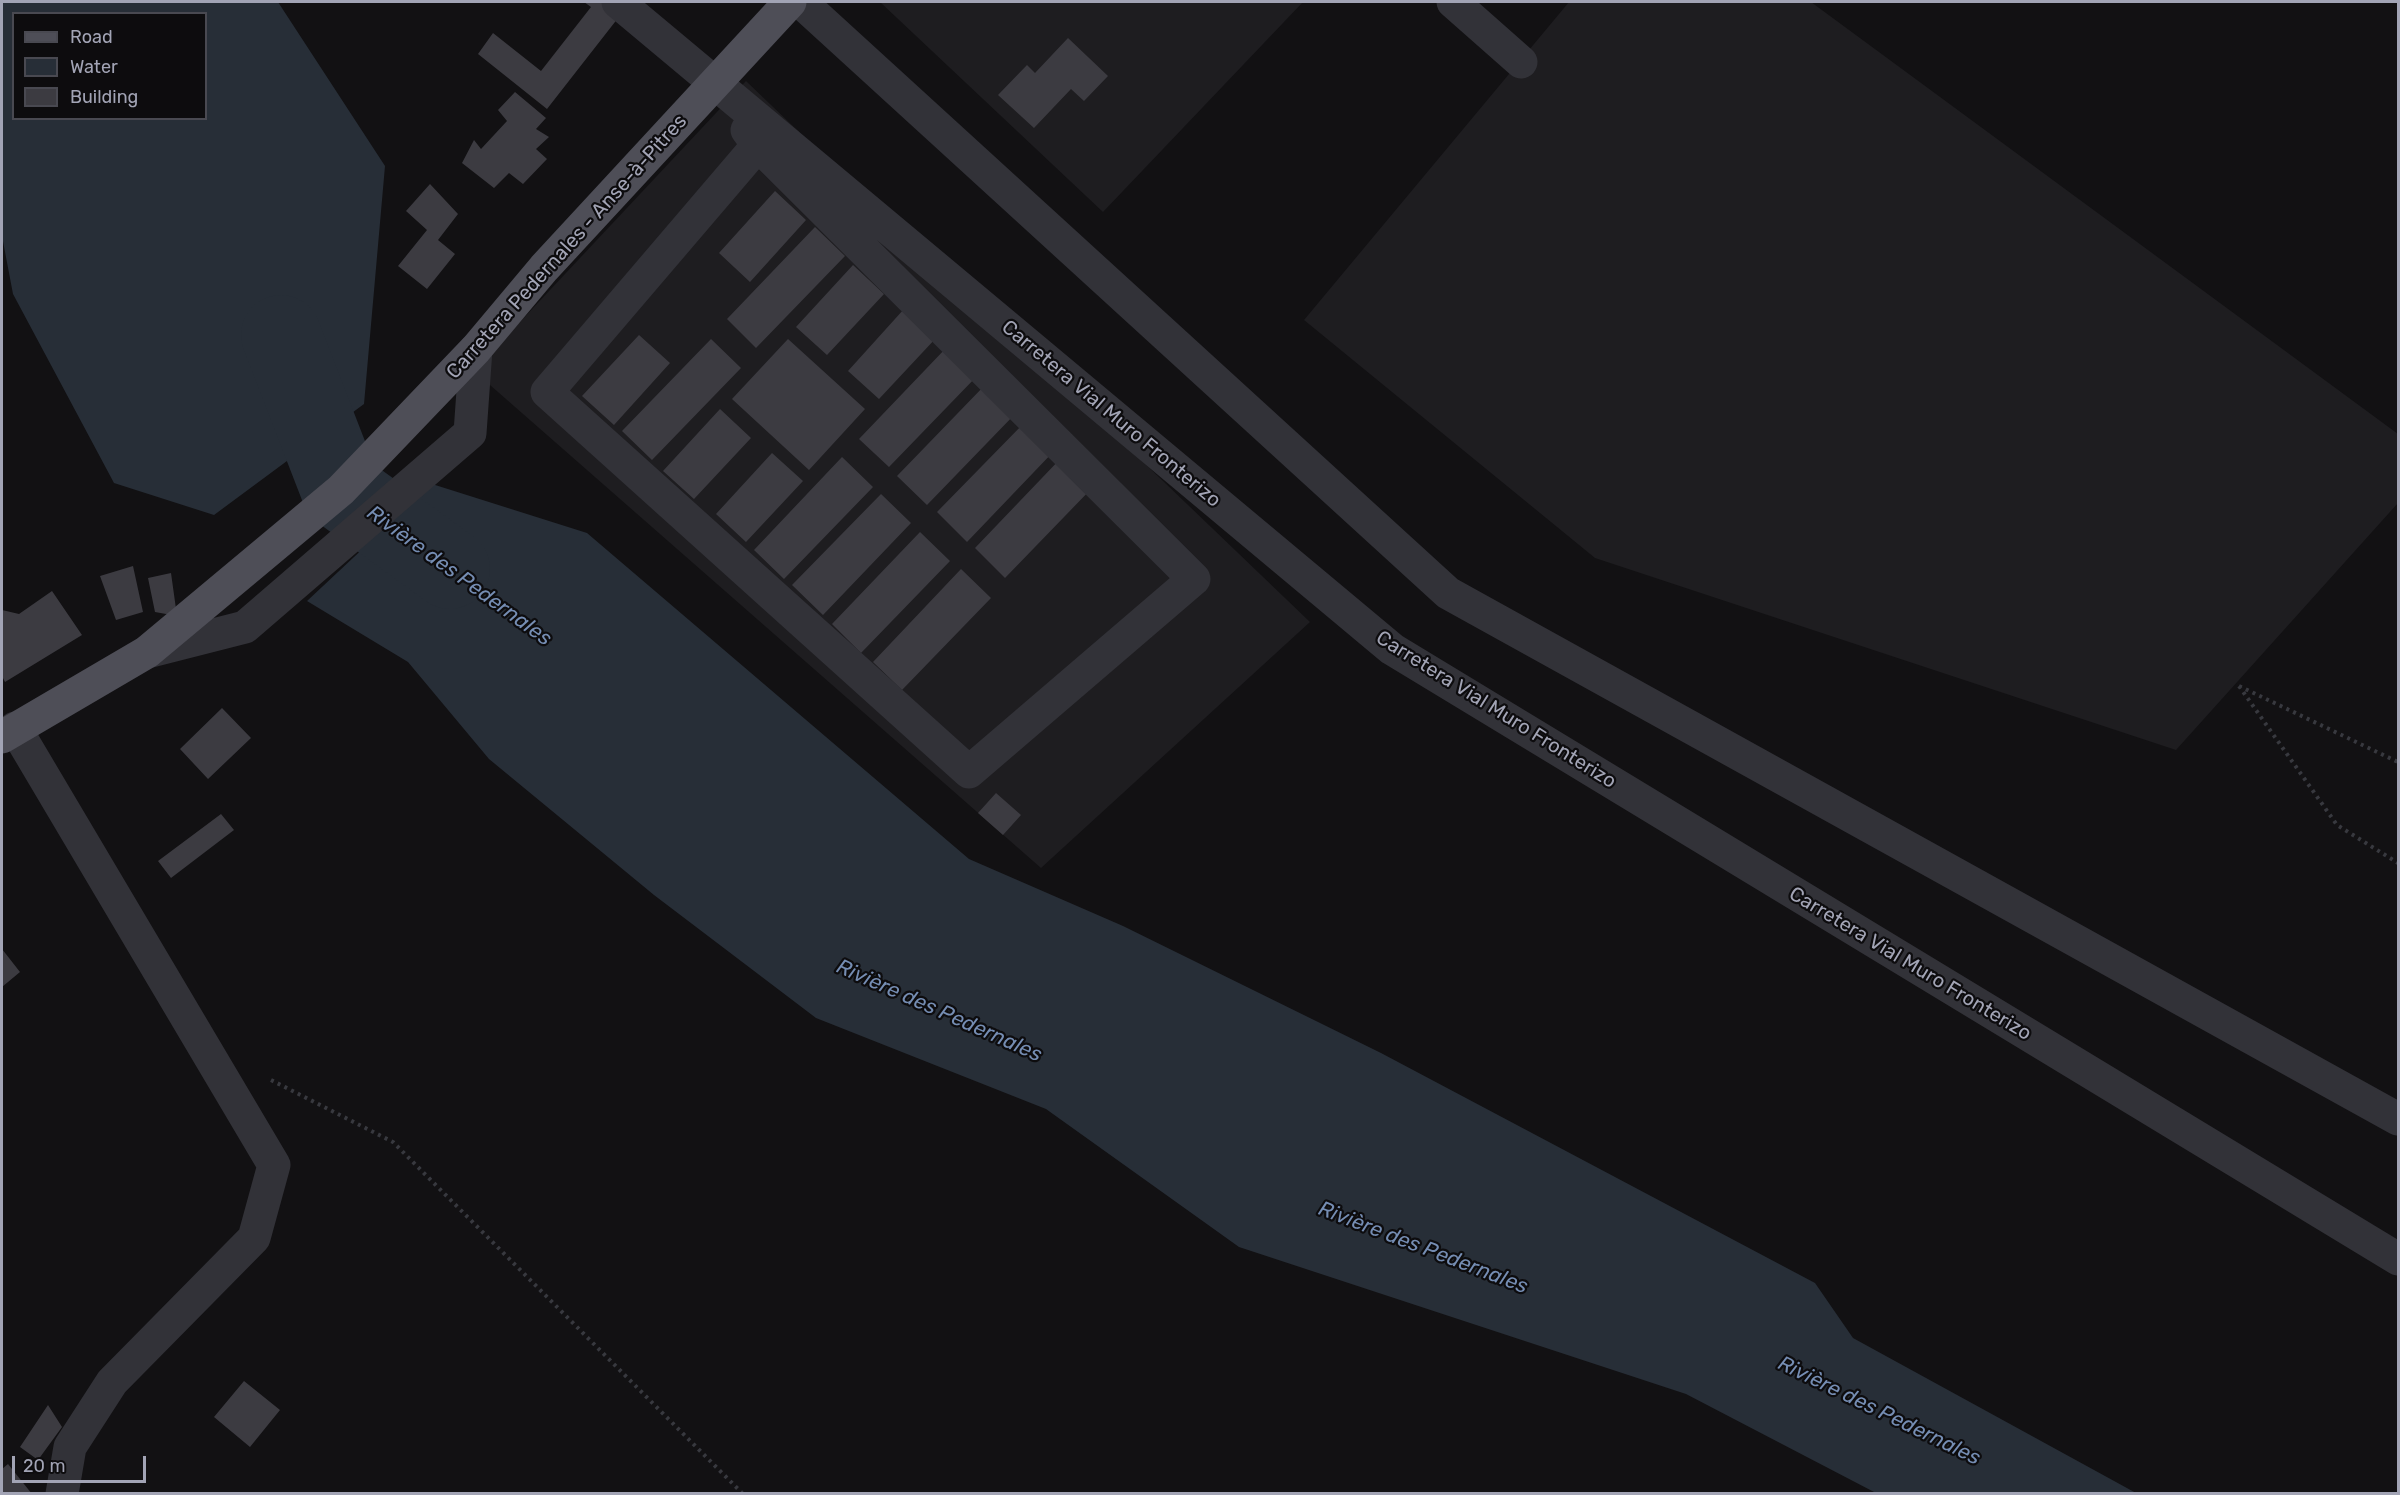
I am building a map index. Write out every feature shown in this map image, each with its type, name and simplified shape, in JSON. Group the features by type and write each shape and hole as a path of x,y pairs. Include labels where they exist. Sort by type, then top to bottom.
{"main road":[{"name":"Carretera Pedernales - Anse-à-Pitres","path":"8,732 147,652 341,490 476,349 544,268 790,2"}],"street":[{"name":"Carretera Vial Muro Fronterizo","path":"618,2 1392,649 2398,1259"},
{"path":"801,2 1448,593 2398,1119"},
{"path":"1453,2 1521,62"},
{"path":"716,83 758,145 1194,579 969,772 547,392 758,145"},
{"path":"147,652 245,627 470,433 476,349"},
{"path":"8,732 274,1165 254,1238 112,1382 70,1447 62,1494"}],"path":[{"path":"2398,762 2239,686 2337,825 2398,863"},
{"path":"266,1077 393,1142 743,1494"}],"shaded area":[{"path":"880,2 1303,2 1103,212"},
{"path":"1569,2 1811,2 2398,434 2398,503 2176,750 1595,558 1304,320"},
{"path":"746,81 1310,622 1041,868 474,371"}],"water":[{"path":"2,2 278,2 385,166 364,404 214,515 114,483 13,294 2,236"},
{"path":"432,484 587,533 969,859 1123,926 1381,1053 1815,1283 1853,1338 2136,1493 1876,1493 1686,1394 1239,1247 1046,1109 816,1018 654,895 489,759 408,662 307,601"}],"building":[{"path":"584,2 626,2 629,4 547,109 478,54 493,33 541,71 591,7"},
{"path":"1068,38 1108,76 1084,101 1071,89 1034,128 998,95 1027,65 1035,73"},
{"path":"515,92 546,118 536,129 549,137 536,149 547,159 523,184 509,173 494,188 462,163 474,140 481,149 507,121 498,110"},
{"path":"430,184 458,214 438,240 455,254 427,289 398,266 427,230 406,211"},
{"path":"775,191 806,220 750,282 719,253"},
{"path":"815,227 845,256 756,348 727,319"},
{"path":"853,265 884,294 827,355 796,327"},
{"path":"904,309 936,338 879,399 848,371"},
{"path":"639,335 670,363 614,425 582,396"},
{"path":"711,339 741,368 652,460 622,431"},
{"path":"788,339 865,409 809,470 732,399"},
{"path":"947,347 977,376 889,467 859,439"},
{"path":"986,384 1016,413 927,505 897,476"},
{"path":"720,409 751,438 694,499 663,471"},
{"path":"1026,421 1055,450 967,542 937,512"},
{"path":"772,453 803,481 746,542 716,514"},
{"path":"1063,456 1094,486 1005,578 975,548"},
{"path":"842,457 873,487 784,579 754,550"},
{"path":"881,494 911,523 823,615 792,585"},
{"path":"920,532 950,561 861,653 832,624"},
{"path":"133,566 143,612 116,620 100,576"},
{"path":"961,569 991,598 902,690 873,662"},
{"path":"171,573 177,616 155,612 148,578"},
{"path":"52,591 82,635 5,682 2,676 2,610 19,614"},
{"path":"222,708 251,738 208,779 180,749"},
{"path":"996,793 1021,815 1003,835 978,813"},
{"path":"221,814 234,830 171,878 158,861"},
{"path":"2,949 20,972 2,987"},
{"path":"244,1381 280,1410 250,1447 214,1417"},
{"path":"48,1405 62,1427 38,1460 20,1447"},
{"path":"8,1464 32,1494 2,1494 2,1469"}],"waterway":[{"name":"Rivière des Pedernales","path":"281,335 341,490 450,569"}]}
